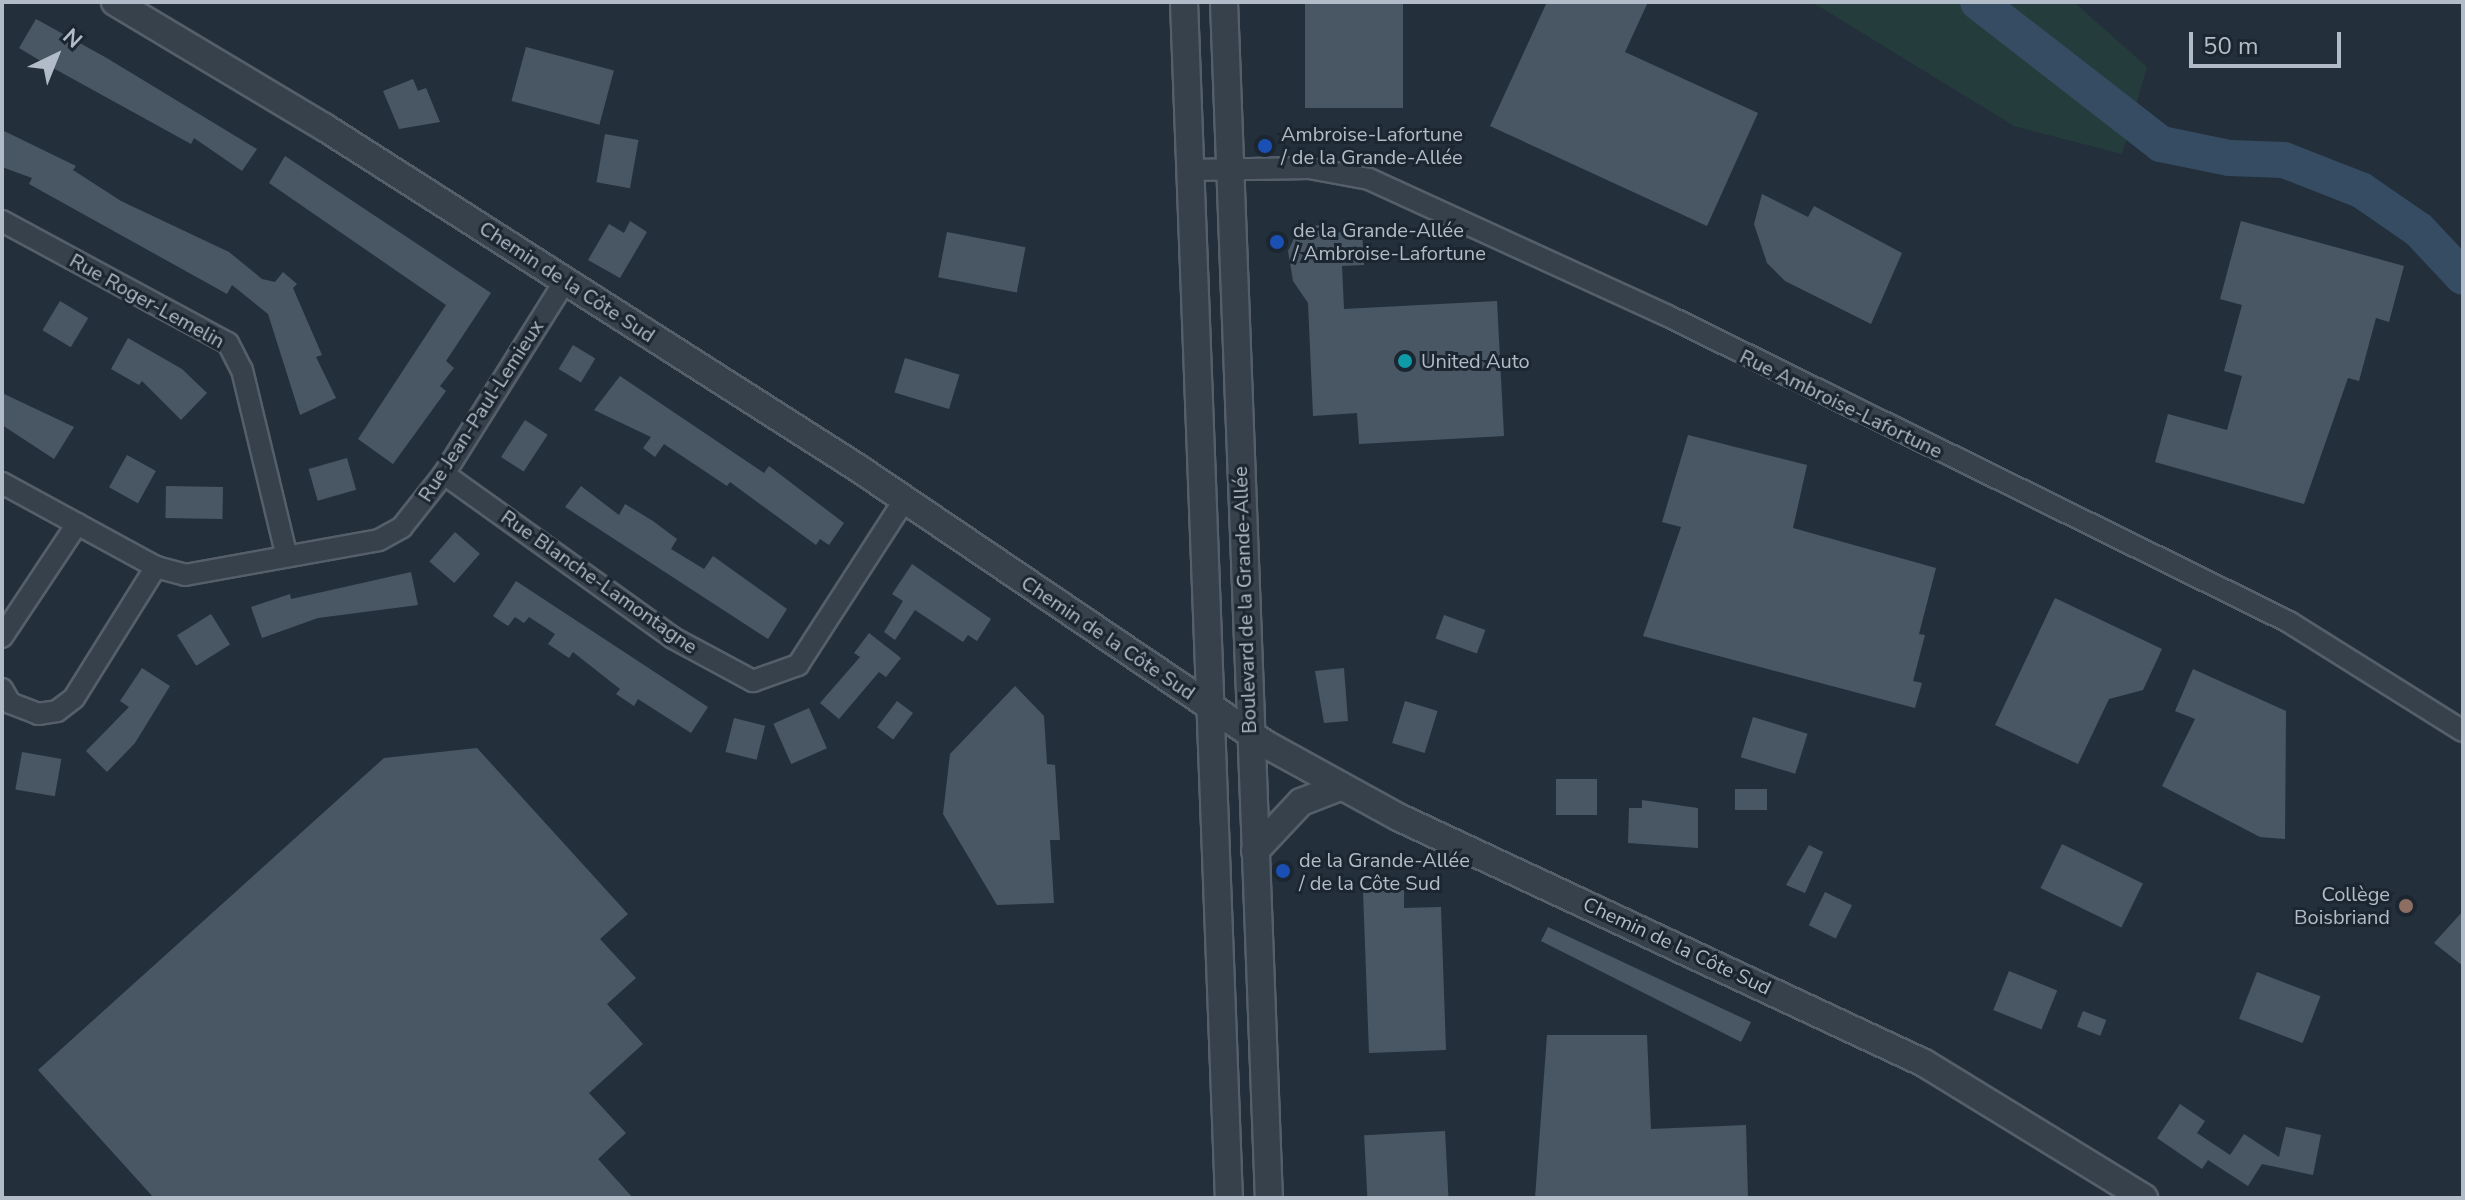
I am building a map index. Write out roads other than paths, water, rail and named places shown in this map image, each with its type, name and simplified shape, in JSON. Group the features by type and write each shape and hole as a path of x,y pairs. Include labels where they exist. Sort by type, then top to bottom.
{"street":[{"name":"Boulevard de la Grande-Allée","path":"1184,2 1229,1198"},
{"name":"Boulevard de la Grande-Allée","path":"1224,2 1249,733 1269,1198"},
{"name":"Chemin de la Côte Sud","path":"118,3 565,281 905,499 1211,709 1340,787 1924,1063 2144,1198"},
{"name":"Rue Ambroise-Lafortune","path":"1190,170 1336,170 1382,184 1666,315 2276,615 2463,731"},
{"name":"Rue Roger-Lemelin","path":"2,221 228,343 242,370 286,553"},
{"name":"Rue Jean-Paul-Lemieux","path":"2,483 156,567 185,575 286,553 379,540 402,527 444,474 565,281"},
{"name":"Rue Blanche-Lamontagne","path":"444,474 673,638 753,681 798,665 905,499"},
{"path":"2,637 77,524"},
{"path":"2,689 10,703 38,714 57,711 74,698 156,567"},
{"path":"1255,851 1301,802 1340,787"}],"waterway":[{"path":"1978,2 2161,144 2229,158 2284,160 2361,190 2419,230 2463,277"}],"place":[{"name":"Ambroise-Lafortune / de la Grande-Allée","path":"1265,146"},
{"name":"de la Grande-Allée / Ambroise-Lafortune","path":"1277,242"},
{"name":"United Auto","path":"1405,361"},
{"name":"de la Grande-Allée / de la Côte Sud","path":"1283,871"},
{"name":"Collège Boisbriand","path":"2406,906"}]}
